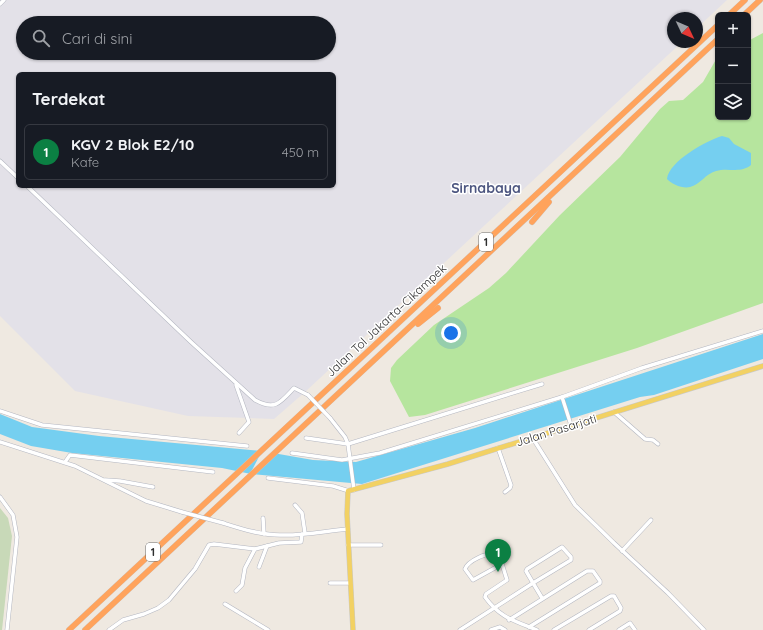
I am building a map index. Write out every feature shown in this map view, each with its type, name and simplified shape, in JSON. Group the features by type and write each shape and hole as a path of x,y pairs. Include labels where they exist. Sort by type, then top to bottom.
{"highway":[{"path":"732,12 745,0"},
{"path":"747,12 760,0"},
{"name":"Jalan Tol Jakarta–Cikampek","path":"69,630 715,28"},
{"name":"Jalan Tol Jakarta–Cikampek","path":"85,630 248,476 571,178 715,42"},
{"path":"532,222 571,178"},
{"path":"404,332 438,308"}],"main road":[{"name":"Jalan Pasarjati","path":"351,489 448,464 763,366"},
{"path":"351,489 348,544 353,630"}],"street":[{"path":"0,4 4,0"},
{"path":"0,161 16,176"},
{"path":"29,188 236,384 255,400 267,406 279,404 294,388 308,395 346,437 352,461 351,489 268,478"},
{"path":"292,453 352,461 562,397 642,368 763,332"},
{"path":"236,384 249,422 239,433"},
{"path":"306,438 348,444 542,384"},
{"path":"562,397 571,425"},
{"path":"0,411 42,425 247,446"},
{"path":"614,412 645,439 653,440 658,444"},
{"path":"532,437 575,505 622,551 668,592 704,630"},
{"path":"0,442 65,462 146,501 246,530 264,534 281,535 348,529"},
{"path":"498,448 511,485 505,492"},
{"path":"65,462 70,455 212,472"},
{"path":"104,480 120,481 153,487"},
{"path":"0,497 13,516 17,537 8,630"},
{"path":"109,630 123,620 151,611 169,600 195,569 209,545 214,544 255,549 278,543 301,542 304,533 302,513 295,504"},
{"path":"264,518 264,534"},
{"path":"622,551 651,520"},
{"path":"348,544 381,545"},
{"path":"259,567 267,546"},
{"path":"460,630 493,608 533,583 571,560 571,556 564,548 560,548 526,571 533,583 542,598"},
{"path":"236,590 242,585 245,568 255,549"},
{"path":"502,564 473,580 465,569 467,566 488,554 496,555 502,564 507,580 485,595 493,608 509,620 537,630"},
{"path":"509,620 542,598 591,570 600,581 600,583 529,627"},
{"path":"330,582 350,583"},
{"path":"554,630 611,596 614,596 621,608 620,611 589,630"},
{"path":"225,604 268,630"},
{"path":"619,630 630,623 635,630"},
{"path":"491,630 500,627 505,630"}],"shaded area":[{"path":"0,0 727,0 703,22 703,12 667,12 667,48 676,48 305,392 274,419 188,416 75,391 0,316"}],"green space":[{"path":"763,33 763,303 637,348 425,415 409,417 390,381 391,368 397,360 434,325 489,288 506,273 560,215 620,157 660,109 669,101 683,100 703,82 715,61 715,120 751,120 751,39"},
{"path":"0,508 8,518 12,536 2,630 0,630"}],"water":[{"path":"722,136 729,138 734,144 751,153 751,165 747,168 738,170 720,170 712,172 697,184 690,187 677,186 667,179 669,172 681,159 698,147"},
{"path":"763,334 763,359 654,395 640,397 362,484 251,474 222,468 72,453 31,446 0,434 0,414 32,427 99,436 262,451 251,472 273,453 313,460 356,462 475,428"}],"place":[{"name":"KGV 2 Blok E2/10","path":"498,572"}],"district":[{"name":"Sirnabaya","path":"486,188"}]}
